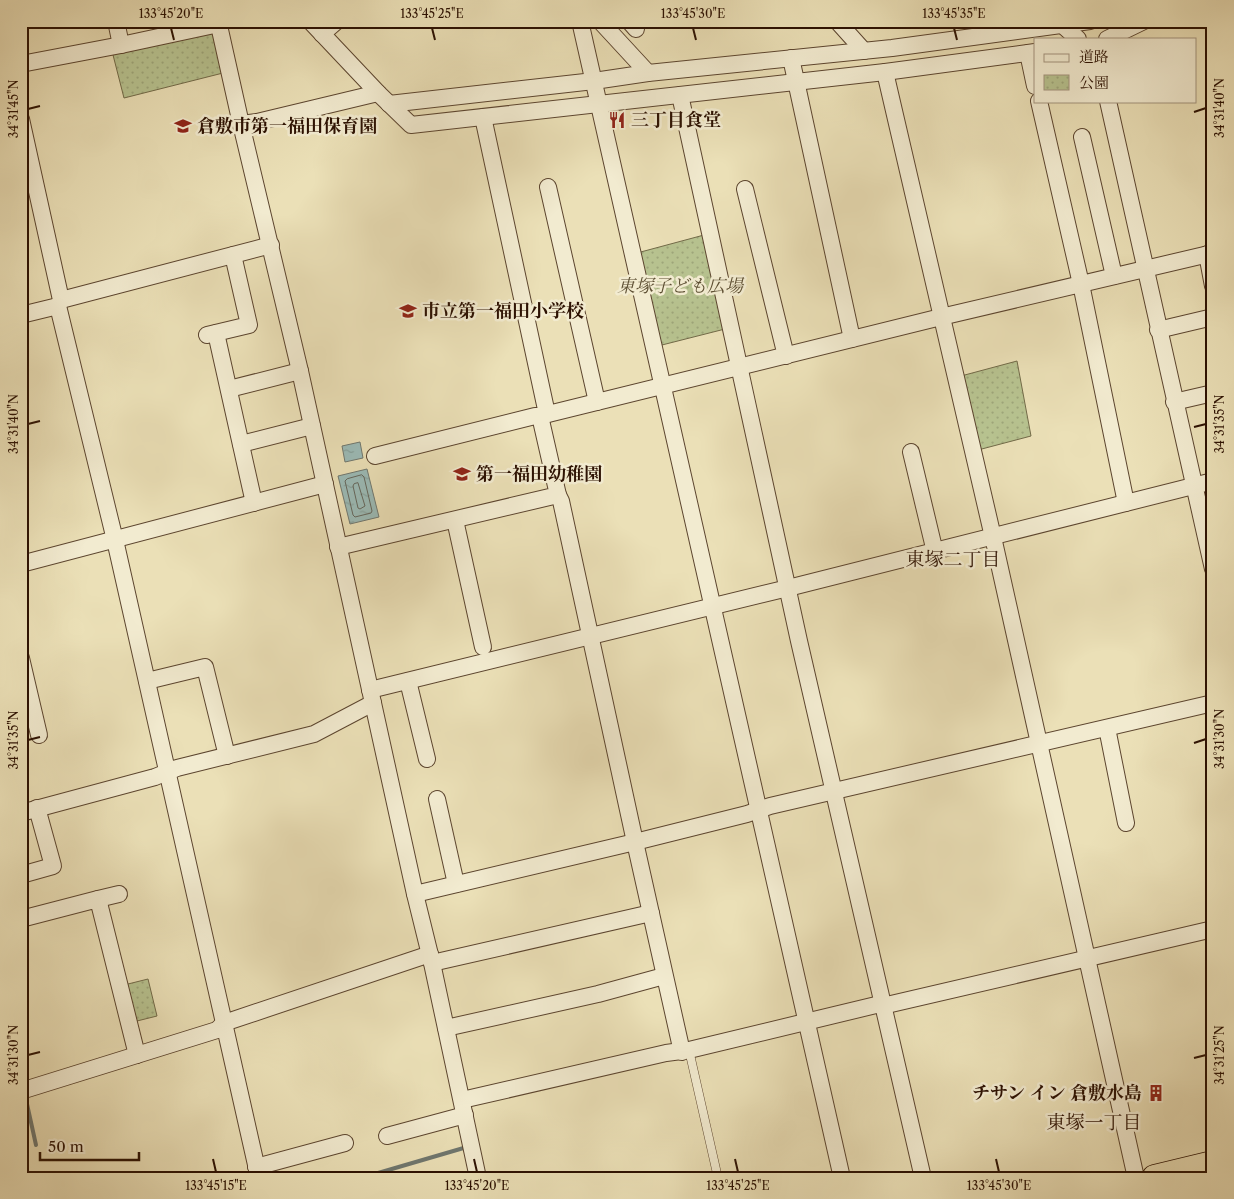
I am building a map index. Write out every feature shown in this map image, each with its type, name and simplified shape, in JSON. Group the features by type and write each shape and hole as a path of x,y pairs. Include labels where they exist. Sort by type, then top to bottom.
{"highway":[{"path":"1155,1178 1213,1164"}],"street":[{"path":"116,21 121,45"},
{"path":"310,21 410,125 835,78 1032,52 1034,75"},
{"path":"322,34 337,21"},
{"path":"580,21 842,1178"},
{"path":"600,21 648,72"},
{"path":"837,21 864,51"},
{"path":"246,123 383,99 594,81 648,72 864,51 1060,23 1090,21"},
{"path":"1109,38 1144,21"},
{"path":"21,64 121,45 219,22 246,123 271,245 325,484 342,547 415,894 446,1028 466,1103 478,1178"},
{"path":"1060,23 1077,38"},
{"path":"833,54 835,78"},
{"path":"791,58 852,339"},
{"path":"886,72 993,538 1136,1178"},
{"path":"680,95 788,588 923,1178"},
{"path":"1039,102 1081,284 1126,503"},
{"path":"1108,102 1213,570"},
{"path":"483,116 544,415 558,495 561,501 591,636 664,976 686,1051"},
{"path":"21,119 59,303 115,540 258,1172 345,1143"},
{"path":"1082,137 1114,276"},
{"path":"548,187 597,402"},
{"path":"745,189 786,356"},
{"path":"21,315 271,245"},
{"path":"376,456 535,416 663,387 941,317 1210,254 1213,286"},
{"path":"233,255 249,325 211,334 228,389 254,503"},
{"path":"1158,330 1213,317"},
{"path":"228,389 300,372"},
{"path":"1174,402 1213,392"},
{"path":"241,444 312,426"},
{"path":"910,452 935,552"},
{"path":"21,812 314,734 373,693 408,682 993,538 1213,481"},
{"path":"21,564 325,484"},
{"path":"342,547 558,495"},
{"path":"455,520 483,647"},
{"path":"21,658 39,735"},
{"path":"147,681 205,667 227,756"},
{"path":"408,682 426,759"},
{"path":"415,894 635,842 834,792 1213,703"},
{"path":"1107,728 1126,823"},
{"path":"437,799 456,884"},
{"path":"21,875 53,866 38,808"},
{"path":"21,919 119,894"},
{"path":"98,899 137,1055"},
{"path":"24,1091 217,1030 224,1023 431,958 651,913"},
{"path":"386,1136 466,1103 666,1053 686,1051 1213,929"},
{"path":"446,1028 598,994 664,976"}],"lane":[{"path":"686,1051 718,1178"}],"green space":[{"path":"213,32 223,73 124,98 112,51"},
{"name":"東塚子ども広場","path":"704,235 725,329 658,346 637,253"},
{"path":"1017,361 1031,436 978,450 961,376"},
{"path":"148,979 157,1016 133,1022 124,985"}],"water":[{"path":"360,442 363,458 345,462 342,446"},
{"path":"367,469 379,517 350,524 338,476"}],"waterway":[{"path":"25,1095 36,1145"},
{"path":"361,1178 467,1147"}],"place":[{"name":"三丁目食堂","path":"617,120"},
{"name":"倉敷市第一福田保育園","path":"183,126"},
{"name":"市立第一福田小学校","path":"408,311"},
{"name":"第一福田幼稚園","path":"462,474"},
{"name":"チサン イン 倉敷水島","path":"1156,1093"}],"district":[{"name":"東塚二丁目","path":"953,559"},
{"name":"東塚一丁目","path":"1094,1122"}]}
